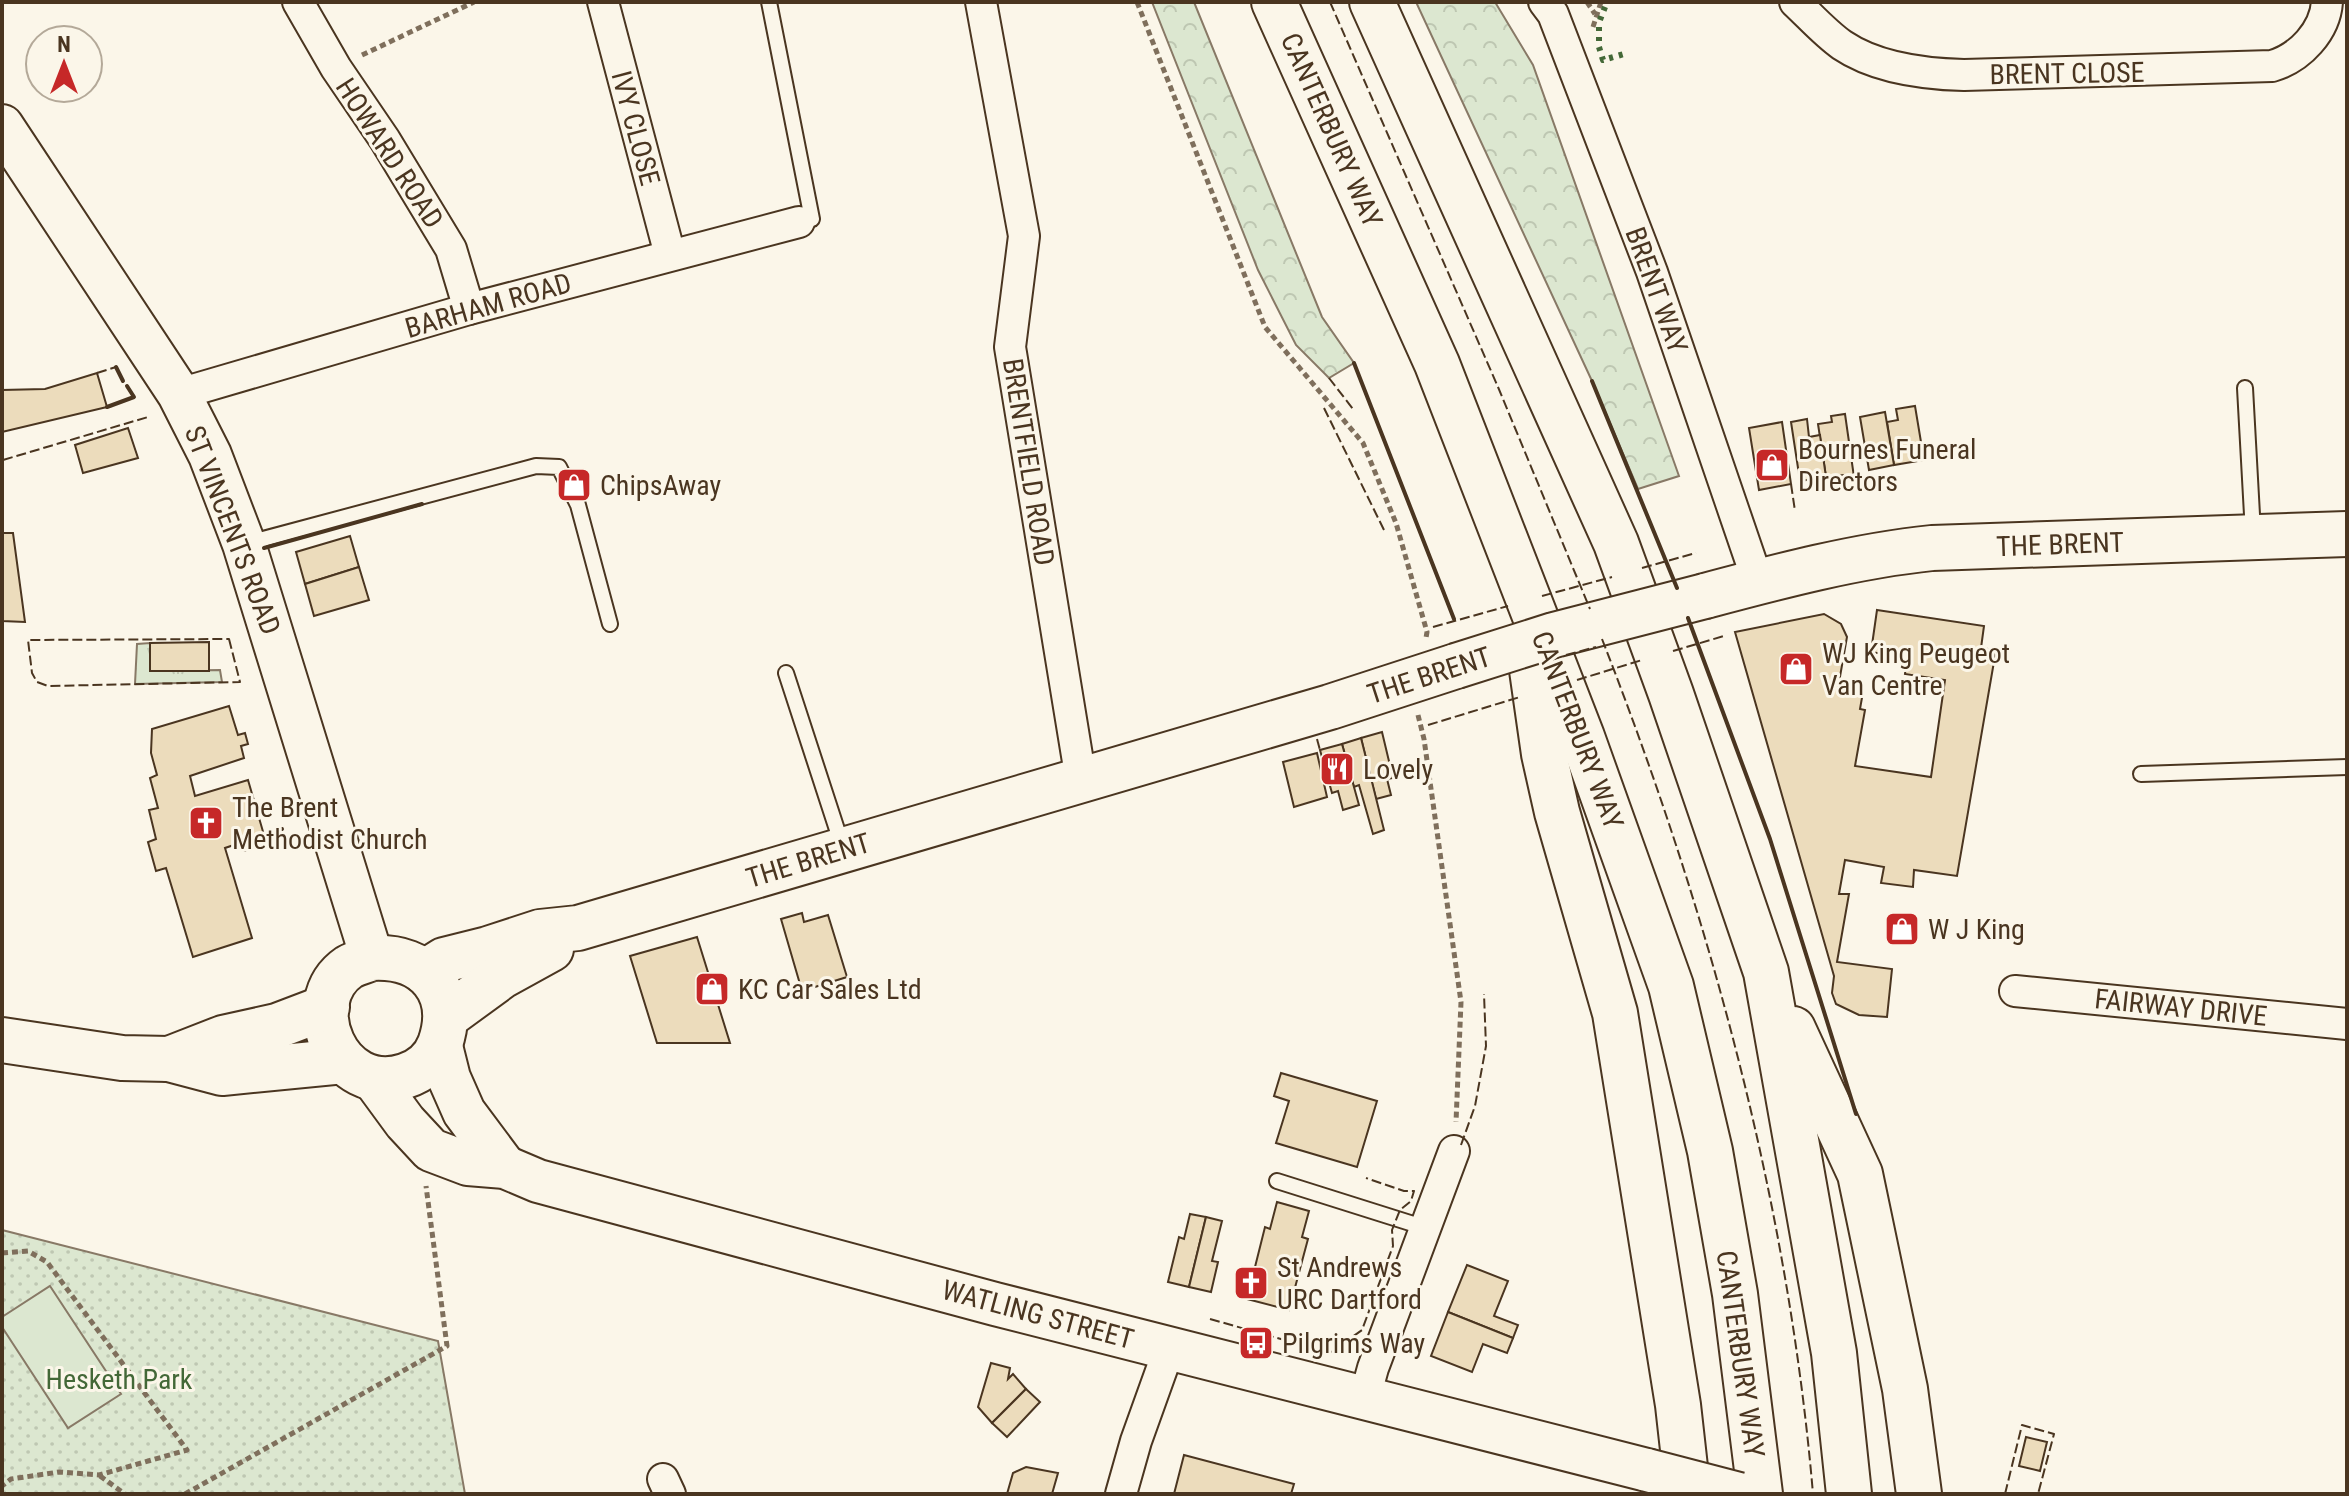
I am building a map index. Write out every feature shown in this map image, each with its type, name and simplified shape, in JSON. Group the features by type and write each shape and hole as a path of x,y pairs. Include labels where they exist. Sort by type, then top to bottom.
{"main road":[{"name":"CANTERBURY WAY","path":"1274,2 1437,364 1582,737 1671,986 1710,1151 1735,1294 1760,1494"},
{"path":"1372,2 1616,543 1766,972 1860,1174 1905,1389 1919,1494"},
{"name":"ST VINCENTS ROAD","path":"5,137 179,394 210,455 244,544 372,958"},
{"name":"THE BRENT","path":"425,972 444,960 540,932 578,928 1330,707 1554,635 1822,566 1932,548 2347,534"},
{"path":"1518,575 1544,754 1557,812 1615,1013 1678,1405 1688,1494"},
{"name":"THE BRENT","path":"2,1040 122,1058 169,1059 222,1073 358,1069 385,1080 416,1072 430,1059 443,1029 502,976 553,948 578,928"},
{"path":"358,1069 330,1038 327,1007 336,983 355,964 372,958 389,958 425,972 440,991 449,1078 464,1112 505,1167"},
{"path":"1766,972 1834,1353 1849,1494"},
{"name":"THE BRENT","path":"169,1059 223,1038 277,1026 327,1007"},
{"name":"WATLING STREET","path":"358,1069 431,1150 468,1164 505,1167 538,1181 1169,1349 1739,1494"}],"street":[{"name":"HOWARD ROAD","path":"298,2 336,68 385,140 451,249 469,309"},
{"name":"IVY CLOSE","path":"603,2 670,255"},
{"name":"BRENTFIELD ROAD","path":"981,2 1024,236 1010,347 1081,780"},
{"name":"BRENT CLOSE","path":"1795,2 1838,42 1857,53 1914,70 1964,75 2272,66 2294,55 2315,35 2323,22 2327,2"},
{"name":"BRENT WAY","path":"1554,6 1652,272 1758,582"},
{"name":"BARHAM ROAD","path":"179,394 469,309 799,222"},
{"name":"FAIRWAY DRIVE","path":"2015,991 2347,1024"},
{"path":"1365,1397 1375,1361 1454,1151"},
{"path":"1121,1494 1136,1441 1169,1349"}],"lane":[{"path":"769,2 812,219 799,222"},
{"path":"2245,388 2253,537"},
{"path":"244,544 536,466 559,467 578,505 610,624"},
{"path":"786,673 843,849"},
{"path":"2141,774 2347,767"},
{"path":"1277,1181 1426,1228"}],"path":[{"path":"336,68 474,2"},
{"path":"1137,2 1265,327 1363,443 1396,523 1439,672 1417,710 1424,739 1461,1002 1454,1151"},
{"path":"1587,2 1596,15"},
{"path":"1592,36 1601,2"},
{"path":"185,1494 447,1346 425,1178"},
{"path":"2,1253 28,1251 47,1262 187,1450 99,1475 59,1472 11,1479 2,1486"},
{"path":"99,1475 125,1494"}],"green space":[{"path":"1152,2 1194,2 1322,317 1354,363 1329,378 1296,345 1258,270"},
{"path":"1416,2 1495,2 1533,65 1679,476 1638,489 1592,381"},
{"path":"150,643 150,671 220,670 222,682 135,684 137,644"},
{"name":"Hesketh Park","path":"2,1230 438,1341 465,1494 2,1494"},
{"path":"50,1286 121,1394 68,1428 2,1327 2,1317"}],"building":[{"path":"97,373 107,407 2,432 2,390 45,389"},
{"path":"1915,406 1924,460 1894,465 1887,422 1898,420 1896,409"},
{"path":"1885,412 1894,465 1869,470 1860,417"},
{"path":"1845,414 1854,477 1826,477 1818,424 1832,422 1831,416"},
{"path":"1807,419 1809,437 1820,435 1826,477 1800,481 1791,422"},
{"name":"Bournes Funeral Directors","path":"1782,422 1791,484 1759,490 1749,428"},
{"path":"128,428 138,458 83,473 75,445"},
{"path":"2,533 13,533 25,622 2,621"},
{"path":"350,536 359,567 305,584 296,552"},
{"path":"359,567 369,600 314,616 305,584"},
{"path":"1877,610 1984,626 1981,648 1996,650 1957,876 1914,870 1913,887 1881,883 1884,867 1845,860 1839,894 1849,894 1837,962 1892,969 1887,1017 1859,1015 1836,1004 1832,993 1834,976 1735,632 1824,614 1841,624 1847,637 1838,688 1863,692 1860,709 1865,710 1855,766 1931,777 1945,680 1905,674 1907,658 1871,652"},
{"path":"209,642 209,671 150,671 150,643"},
{"name":"The Brent Methodist Church","path":"229,706 238,735 245,733 248,744 241,746 244,758 190,776 195,796 248,780 264,835 225,848 252,938 193,957 166,868 156,871 148,842 156,839 149,810 158,808 150,778 157,775 151,753 152,729"},
{"path":"1382,732 1393,778 1387,779 1391,795 1376,799 1361,738"},
{"path":"1361,738 1384,830 1373,834 1359,785 1354,787 1342,744"},
{"name":"Lovely","path":"1342,744 1359,805 1343,810 1338,791 1332,793 1320,750"},
{"path":"1317,753 1327,797 1294,807 1283,762"},
{"path":"802,913 804,922 828,915 847,977 802,991 781,919"},
{"path":"697,937 730,1043 657,1043 630,956"},
{"path":"1281,1073 1377,1101 1357,1167 1276,1143 1289,1101 1274,1096"},
{"path":"1277,1202 1309,1211 1302,1237 1308,1239 1289,1310 1247,1299 1265,1227 1270,1229"},
{"path":"1190,1214 1206,1217 1189,1287 1168,1282 1179,1237 1184,1239"},
{"path":"1206,1217 1222,1221 1212,1261 1218,1262 1211,1292 1189,1287"},
{"path":"1467,1265 1508,1281 1494,1316 1518,1325 1513,1338 1448,1312"},
{"path":"1448,1312 1513,1338 1507,1353 1483,1344 1472,1372 1431,1356"},
{"path":"991,1363 1010,1368 1008,1379 1013,1374 1026,1389 992,1423 978,1407"},
{"path":"1026,1389 1040,1402 1007,1437 992,1423"},
{"path":"2026,1437 2047,1442 2040,1471 2019,1466"},
{"path":"1184,1455 1294,1484 1291,1494 1174,1494"},
{"path":"1026,1467 1058,1473 1052,1494 1007,1494 1013,1473"}],"hedge":[{"path":"1600,20 1607,2"},
{"path":"1599,27 1599,47 1603,60 1624,54"}],"fence":[{"path":"1330,2 1498,387 1590,609"},
{"path":"97,373 116,367"},
{"path":"1329,378 1353,409"},
{"path":"1324,408 1384,530"},
{"path":"3,460 148,417"},
{"path":"1791,484 1795,511"},
{"path":"1642,568 1696,553"},
{"path":"1542,596 1612,577"},
{"path":"1433,627 1508,606"},
{"path":"1673,651 1724,636"},
{"path":"229,639 240,682 48,686 37,682 32,673 28,640 229,639"},
{"path":"1602,639 1677,847 1738,1059 1785,1275 1813,1494"},
{"path":"1566,655 1596,647"},
{"path":"1577,680 1642,660"},
{"path":"1428,725 1520,697"},
{"path":"1317,739 1320,750"},
{"path":"1461,1145 1475,1106 1486,1046 1484,994"},
{"path":"1210,1319 1330,1353 1362,1330 1393,1246 1392,1230 1400,1210 1411,1201 1414,1191 1404,1191 1366,1178"},
{"path":"2005,1494 2022,1425 2054,1434 2038,1494"}],"wall":[{"path":"1354,363 1454,619"},
{"path":"116,367 123,381"},
{"path":"1592,381 1677,588"},
{"path":"107,407 134,397 127,386"},
{"path":"264,548 422,504"},
{"path":"1688,618 1770,839 1856,1114"},
{"path":"269,833 282,829"},
{"path":"243,850 284,837"}],"place":[{"name":"Bournes Funeral Directors","path":"1772,465"},
{"name":"ChipsAway","path":"574,485"},
{"name":"WJ King Peugeot Van Centre","path":"1796,669"},
{"name":"Lovely","path":"1337,769"},
{"name":"The Brent Methodist Church","path":"206,823"},
{"name":"W J King","path":"1902,929"},
{"name":"KC Car Sales Ltd","path":"712,989"},
{"name":"St Andrews URC Dartford","path":"1251,1283"},
{"name":"Pilgrims Way","path":"1256,1343"}]}
